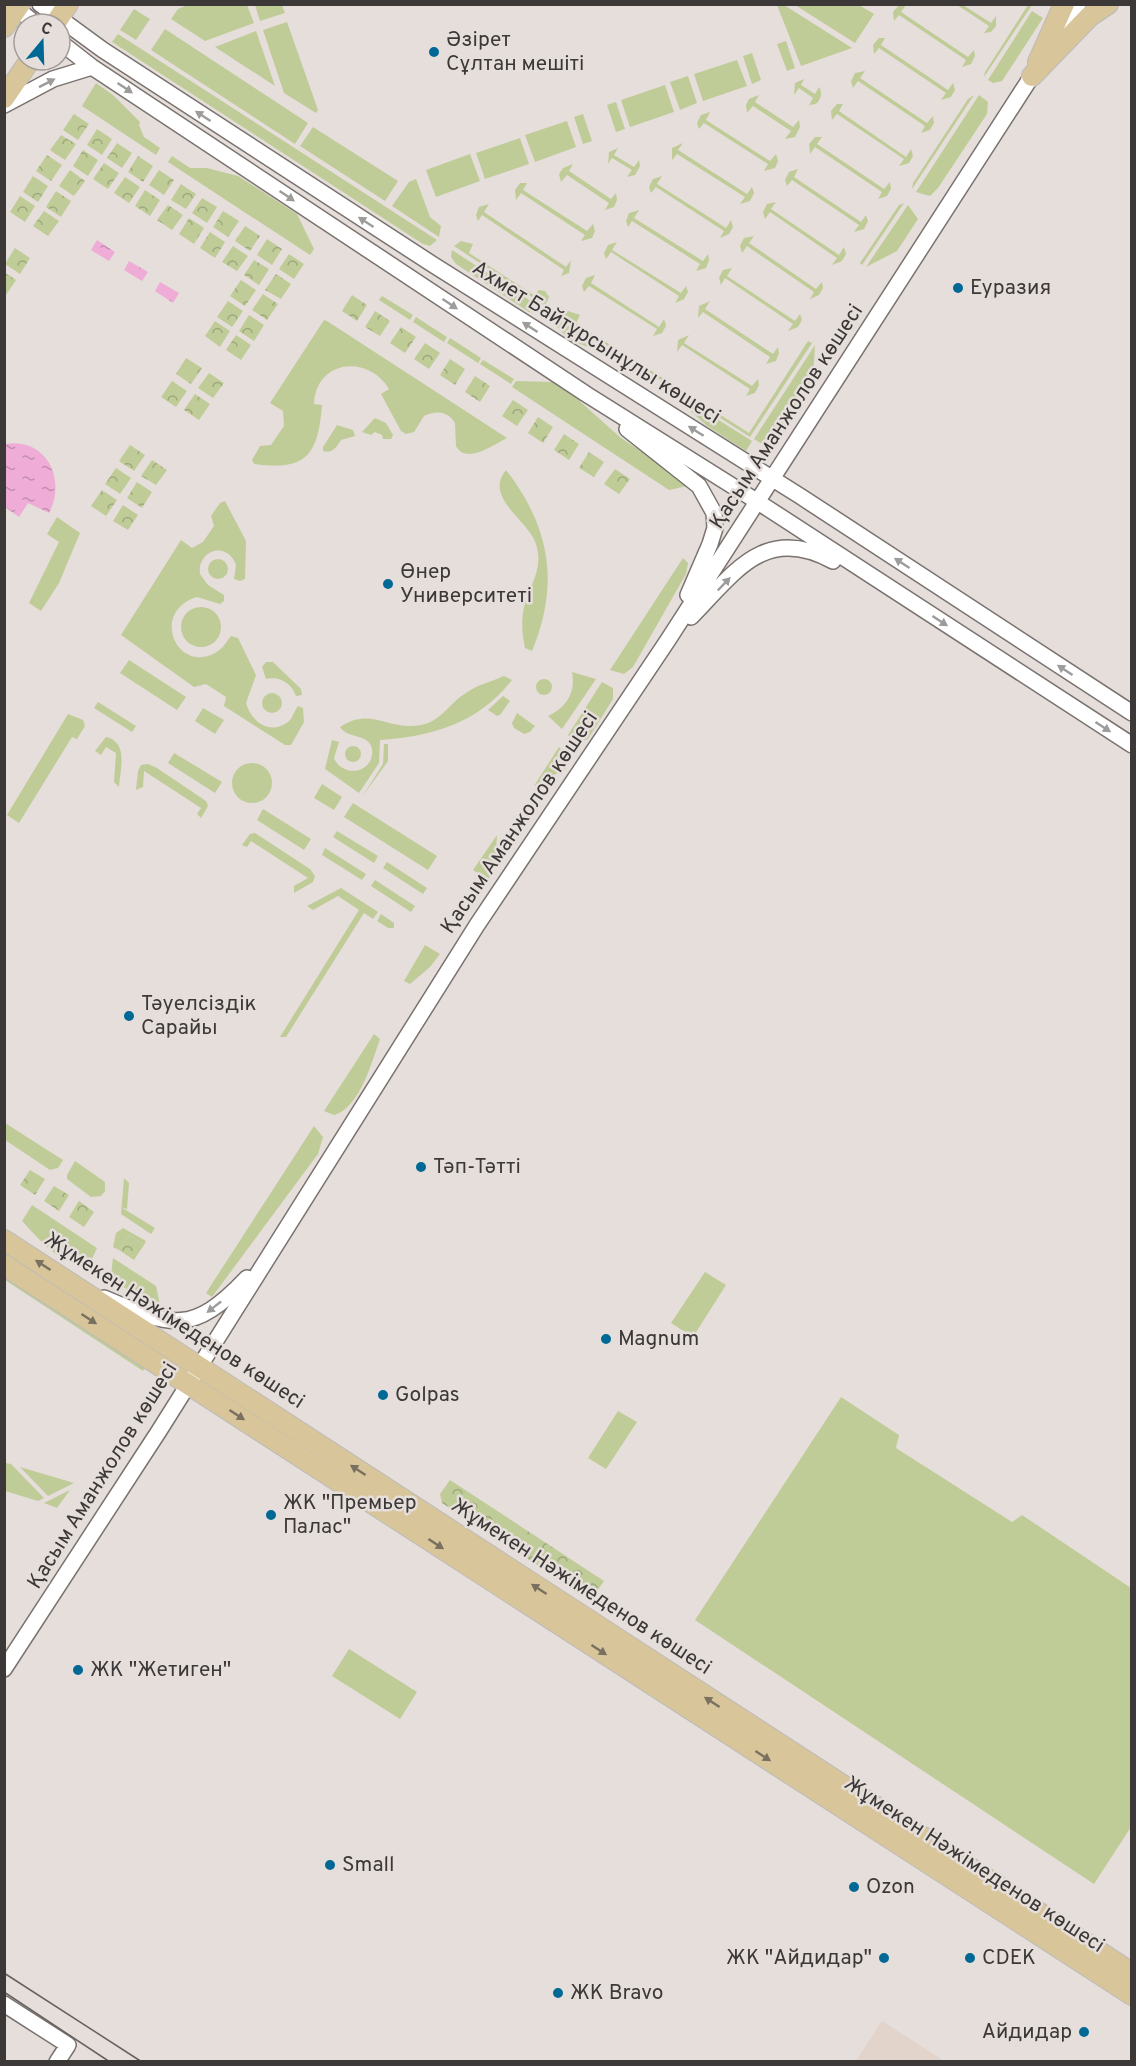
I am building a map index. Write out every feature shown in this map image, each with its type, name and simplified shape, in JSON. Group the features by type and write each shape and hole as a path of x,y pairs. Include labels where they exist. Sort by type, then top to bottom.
{"main road":[{"path":"1032,76 1064,4"},
{"path":"1032,76 1090,16 1108,4"},
{"path":"4,27 16,6"},
{"path":"4,98 22,72"},
{"name":"Жұмекен Нәжімеденов көшесі","path":"4,1240 76,1286 193,1375 1131,1995"},
{"name":"Жұмекен Нәжімеденов көшесі","path":"4,1265 193,1375 1131,1973"}],"street":[{"name":"Ахмет Байтұрсынұлы көшесі","path":"40,4 53,12"},
{"name":"Қасым Аманжолов көшесі","path":"4,1669 477,925 668,640 1078,4"},
{"name":"Ахмет Байтұрсынұлы көшесі","path":"72,24 432,264 772,479 1131,713"},
{"path":"72,51 92,67 586,394 758,502 1131,746"},
{"path":"4,105 53,79 92,67"},
{"path":"586,394 658,456 699,486 714,513 715,528 710,544 668,640"},
{"path":"668,640 746,562 762,553 786,546 821,554 918,606"},
{"path":"76,1286 150,1316 182,1322 196,1319 211,1310 237,1288 271,1252"},
{"path":"4,2004 68,2045 57,2061"}],"shaded area":[{"path":"882,2021 944,2061 856,2061"}],"green space":[{"path":"190,4 247,5 254,23 205,41 171,19 178,9"},
{"path":"255,5 282,5 285,13 260,21"},
{"path":"777,5 784,5 852,48 801,66"},
{"path":"795,5 859,5 874,14 855,43"},
{"path":"899,5 906,5 901,12 968,57 974,50 975,56 971,64 962,67 966,60 899,15 894,21 893,12"},
{"path":"957,5 963,5 991,23 996,16 996,26 991,32 984,33 989,26"},
{"path":"1028,5 1032,5 984,77 985,72"},
{"path":"134,9 150,19 136,40 120,30"},
{"path":"1032,11 1043,18 1002,81 993,83 988,80"},
{"path":"287,22 318,110 316,113 284,93 263,30"},
{"path":"165,29 308,123 295,144 151,50"},
{"path":"256,31 275,86 215,47"},
{"path":"118,34 437,240 430,246 423,244 112,42"},
{"path":"879,38 885,38 881,45 948,90 953,83 955,90 951,97 941,100 946,93 879,48 874,54 873,45"},
{"path":"786,41 795,68 787,71 777,44"},
{"path":"752,53 761,80 752,84 743,56"},
{"path":"737,60 747,86 703,101 694,74"},
{"path":"865,71 860,78 927,123 933,116 934,123 930,130 921,133 925,126 858,81 853,88 851,81 855,73"},
{"path":"688,76 697,103 680,110 670,82"},
{"path":"804,79 801,85 815,94 819,87 821,91 816,104 809,105 813,98 799,88 794,95 795,83"},
{"path":"96,83 113,95 140,122 144,137 160,148 156,155 82,106"},
{"path":"665,85 674,112 630,127 621,100"},
{"path":"759,95 755,102 793,127 799,120 800,127 795,137 785,139 791,131 753,106 747,113 746,105 749,99"},
{"path":"974,95 912,189 913,183 968,99"},
{"path":"979,95 988,102 987,114 938,188 930,196 916,192"},
{"path":"616,102 625,129 616,132 607,105"},
{"path":"837,104 843,104 839,111 906,157 911,149 913,156 909,163 899,166 904,159 837,114 832,120 831,111"},
{"path":"710,112 706,120 770,161 776,154 778,161 775,168 764,171 768,164 704,123 699,129 697,123 701,115"},
{"path":"74,114 89,124 78,140 63,130"},
{"path":"583,114 592,141 583,144 574,117"},
{"path":"567,121 576,147 535,162 525,135"},
{"path":"313,127 398,181 385,201 300,146"},
{"path":"97,129 112,139 102,155 87,145"},
{"path":"61,135 76,144 65,160 50,150"},
{"path":"815,137 822,137 817,144 884,189 890,182 891,189 887,196 878,199 882,192 815,147 810,154 809,144"},
{"path":"520,138 529,164 485,179 476,153"},
{"path":"117,143 132,153 122,168 107,158"},
{"path":"683,143 678,150 747,194 752,187 754,193 750,201 740,204 745,197 677,154 672,160 672,148"},
{"path":"618,148 614,155 634,167 639,160 640,166 635,175 627,177 632,170 612,158 608,164 609,152"},
{"path":"83,150 98,160 88,176 73,166"},
{"path":"470,154 480,181 436,197 426,170"},
{"path":"47,155 62,165 51,181 36,171"},
{"path":"138,156 153,166 143,182 128,172"},
{"path":"172,156 190,168 207,168 238,176 297,214 314,249 310,255 168,162"},
{"path":"104,163 119,173 108,189 93,179"},
{"path":"573,164 569,171 611,199 616,193 617,200 614,207 605,210 609,203 567,175 561,182 559,174 563,168"},
{"path":"798,169 794,177 861,222 866,215 868,221 864,229 854,232 859,225 792,180 787,186 785,180 789,172"},
{"path":"70,170 85,181 74,196 59,186"},
{"path":"159,170 174,180 164,195 149,185"},
{"path":"33,176 48,186 38,202 23,192"},
{"path":"662,176 657,184 726,228 731,220 733,227 729,234 720,238 724,231 656,187 651,193 649,187 653,179"},
{"path":"125,177 140,187 129,203 114,193"},
{"path":"416,179 430,217 441,226 439,237 392,206 409,182"},
{"path":"520,183 527,183 523,190 587,231 593,224 595,231 592,238 581,241 585,235 521,193 516,200 515,190"},
{"path":"181,184 196,194 186,209 171,200"},
{"path":"145,190 160,200 150,216 135,206"},
{"path":"56,191 71,201 61,217 46,207"},
{"path":"20,196 35,206 25,222 10,212"},
{"path":"202,198 217,207 207,223 192,213"},
{"path":"776,202 771,209 839,255 844,247 846,254 842,261 832,265 837,258 770,212 765,219 763,212 767,204"},
{"path":"904,203 862,265 860,263 899,205"},
{"path":"489,204 484,212 566,267 571,260 569,273 561,276 564,270 482,215 478,221 476,215 479,207"},
{"path":"168,205 183,215 172,230 157,220"},
{"path":"908,205 918,219 897,251 866,267"},
{"path":"639,210 634,218 703,261 708,254 709,260 706,268 696,271 700,264 632,221 628,227 626,221 629,213"},
{"path":"44,211 59,221 48,236 33,226"},
{"path":"223,211 239,221 228,237 213,227"},
{"path":"189,218 204,228 194,244 179,234"},
{"path":"245,226 260,236 250,251 235,241"},
{"path":"210,232 225,242 215,258 200,248"},
{"path":"754,236 749,243 816,289 822,282 823,288 819,295 810,299 814,292 747,246 742,253 740,246 744,238"},
{"path":"267,239 282,249 272,265 257,255"},
{"path":"461,241 473,244 469,253 534,295 539,290 545,291 549,297 545,306 454,246"},
{"path":"617,242 612,250 681,293 686,286 688,292 684,299 675,303 679,296 611,252 606,259 604,253 608,245"},
{"path":"233,246 248,256 237,271 222,262"},
{"path":"15,248 30,258 20,274 5,264"},
{"path":"452,250 543,309 538,313 529,312 456,264 451,257"},
{"path":"289,254 304,264 294,279 279,269"},
{"path":"254,260 269,269 259,285 244,275"},
{"path":"732,268 727,276 795,321 800,314 802,320 798,327 788,331 793,324 725,278 721,285 719,278 723,270"},
{"path":"4,272 16,280 6,295 4,295"},
{"path":"276,274 291,284 281,299 265,290"},
{"path":"595,275 591,283 659,327 664,319 666,326 662,333 653,336 657,329 589,286 584,292 582,286 586,278"},
{"path":"241,280 256,290 245,306 230,296"},
{"path":"263,294 278,304 267,320 252,310"},
{"path":"352,295 367,305 357,321 342,311"},
{"path":"382,296 413,315 410,320 379,300"},
{"path":"228,301 243,311 232,327 217,317"},
{"path":"710,301 705,309 773,354 778,347 779,353 776,361 766,364 770,357 703,312 698,318 699,306"},
{"path":"375,311 390,321 380,336 365,327"},
{"path":"568,311 580,315 576,323 749,433 808,341 812,343 750,437 561,316"},
{"path":"249,315 264,325 254,341 239,331"},
{"path":"416,317 447,337 444,342 413,322"},
{"path":"558,319 605,350 603,353 570,340 557,327"},
{"path":"324,320 507,438 480,452 466,454 456,446 455,423 449,416 437,412 424,416 414,432 406,434 401,431 381,394 389,389 380,378 369,370 344,367 324,378 317,389 314,404 322,405 320,422 317,437 306,456 286,465 254,464 252,460 260,446 271,445 284,426 283,411 270,403"},
{"path":"215,321 230,331 220,347 205,336"},
{"path":"401,327 416,337 405,353 390,343"},
{"path":"236,335 251,345 241,360 226,350"},
{"path":"689,335 684,343 752,386 758,379 759,385 755,393 746,396 750,389 682,345 677,352 678,340"},
{"path":"450,338 481,358 478,363 447,343"},
{"path":"425,343 440,353 429,369 414,359"},
{"path":"815,345 813,378 769,448 754,439"},
{"path":"186,358 202,368 191,384 176,374"},
{"path":"450,359 465,369 455,385 440,375"},
{"path":"483,360 514,379 511,384 480,364"},
{"path":"209,373 224,383 213,398 198,388"},
{"path":"475,376 490,386 480,402 465,392"},
{"path":"172,381 187,391 176,407 161,397"},
{"path":"516,381 552,382 575,397 621,438 692,485 669,490 512,387"},
{"path":"195,394 210,404 199,420 184,410"},
{"path":"677,394 752,441 746,451 706,425 675,397"},
{"path":"513,400 528,410 517,426 502,416"},
{"path":"538,417 553,427 543,443 528,433"},
{"path":"375,418 386,423 393,435 391,439 383,439 382,435 375,432 371,435 362,432"},
{"path":"337,425 353,430 355,436 341,440 332,451 323,451 323,447"},
{"path":"564,434 579,444 569,460 554,450"},
{"path":"130,445 145,455 134,471 119,461"},
{"path":"589,452 604,462 594,477 579,468"},
{"path":"152,460 167,470 156,485 141,476"},
{"path":"116,468 131,478 120,494 105,484"},
{"path":"615,469 630,479 619,494 604,484"},
{"path":"506,470 533,513 546,556 548,579 546,602 532,651 525,648 522,617 537,569 538,553 532,535 510,509 500,490 500,480"},
{"path":"137,482 152,492 142,508 127,498"},
{"path":"102,490 117,500 106,516 91,506"},
{"path":"225,501 246,541 245,579 240,581 234,579 236,565 226,552 214,551 208,554 200,566 200,574 208,585 224,595 224,601 220,604 197,597 183,604 174,615 172,626 174,638 180,648 189,655 201,657 218,651 231,636 238,638 256,675 246,703 256,721 268,727 281,726 290,720 298,706 303,708 304,722 291,745 285,745 224,706 226,697 206,684 194,687 121,635 181,540 192,548 203,542 214,526 211,516 220,503"},
{"path":"123,505 138,515 128,530 113,521"},
{"path":"57,517 80,533 59,583 41,611 29,603 59,542 47,534"},
{"path":"683,558 688,563 686,574 633,667 624,674 610,670"},
{"path":"218,559 225,562 228,569 225,576 218,579 211,576 208,569 211,562"},
{"path":"201,607 209,608 215,613 220,619 220,635 215,641 209,646 201,647 193,646 187,641 182,635 181,627 182,619 187,613 193,608"},
{"path":"129,660 186,697 177,710 120,673"},
{"path":"266,662 273,662 301,689 302,695 296,696 288,684 280,680 266,679 262,667"},
{"path":"572,672 596,679 562,729 548,716 569,698 573,686"},
{"path":"504,676 512,680 499,695 469,717 435,731 380,740 379,763 359,793 325,769 332,740 339,742 334,758 342,768 354,771 370,762 372,748 369,743 365,739 348,734 340,727 351,721 371,719 409,726 428,723 471,690"},
{"path":"541,679 547,679 552,687 550,693 541,695 536,690 536,684"},
{"path":"602,682 613,688 613,699 588,739 578,742 568,735"},
{"path":"272,693 279,696 282,703 279,710 272,713 265,710 262,703 265,696"},
{"path":"503,696 510,701 497,716 488,710"},
{"path":"98,702 136,726 132,732 94,708"},
{"path":"203,708 224,720 215,734 195,721"},
{"path":"517,713 535,726 530,732 524,734 514,728 512,723"},
{"path":"68,714 83,720 85,726 77,739 72,737 19,823 7,815"},
{"path":"106,737 118,745 122,757 119,787 114,782 116,753 106,747 101,755 95,751"},
{"path":"384,744 388,744 388,761 362,797 383,764"},
{"path":"353,746 359,748 361,754 359,760 353,762 347,760 345,754 347,748"},
{"path":"559,747 568,757 567,768 534,786"},
{"path":"174,753 222,782 215,793 168,763"},
{"path":"252,763 266,769 272,783 266,797 252,803 238,797 232,783 238,769"},
{"path":"148,764 157,768 206,801 208,806 201,818 197,814 201,808 144,771 143,787 136,790 141,765"},
{"path":"322,784 342,797 334,810 314,798"},
{"path":"353,803 437,856 428,870 344,817"},
{"path":"263,809 311,839 304,850 257,820"},
{"path":"337,831 378,856 374,863 333,837"},
{"path":"255,833 310,869 315,876 313,882 294,893 294,886 308,878 251,841 247,847 242,845 250,834"},
{"path":"497,835 495,867 488,880 473,870"},
{"path":"325,848 366,874 362,880 322,855"},
{"path":"387,862 427,888 423,894 383,868"},
{"path":"375,880 415,906 411,912 371,886"},
{"path":"341,888 378,912 373,919 364,913 286,1037 280,1037 359,910 338,896 313,910 307,906"},
{"path":"381,914 394,923 394,928 388,928 377,921"},
{"path":"425,945 440,954 430,967 410,984 404,981"},
{"path":"374,1034 380,1039 358,1094 343,1111 334,1115 324,1111"},
{"path":"5,1123 63,1160 58,1168 50,1170 5,1140"},
{"path":"314,1126 323,1137 318,1154 212,1297 206,1293"},
{"path":"75,1161 105,1182 105,1191 101,1196 91,1197 67,1179"},
{"path":"30,1170 45,1179 35,1195 20,1185"},
{"path":"124,1178 129,1183 127,1209 122,1207"},
{"path":"54,1186 69,1195 59,1211 44,1201"},
{"path":"79,1201 94,1212 84,1227 69,1217"},
{"path":"32,1205 97,1248 91,1261 82,1264 72,1263 44,1244 22,1221"},
{"path":"122,1207 155,1228 151,1234 121,1214"},
{"path":"123,1228 146,1241 144,1245 129,1235 119,1250 113,1247 116,1233"},
{"path":"129,1235 144,1245 134,1260 119,1250"},
{"path":"113,1258 156,1286 160,1305 150,1304 114,1281 111,1275"},
{"path":"4,1270 148,1364 143,1371 5,1280"},
{"path":"705,1272 726,1285 693,1337 671,1323"},
{"path":"841,1397 899,1435 896,1448 1012,1522 1022,1515 1131,1588 1131,1827 1094,1884 695,1620"},
{"path":"618,1411 637,1422 606,1469 588,1458"},
{"path":"5,1463 11,1464 44,1498 38,1501 5,1491"},
{"path":"20,1467 74,1483 48,1496"},
{"path":"450,1480 604,1581 591,1600 442,1503 440,1494"},
{"path":"70,1490 57,1508 44,1503"},
{"path":"349,1649 417,1692 400,1719 332,1676"}],"water":[{"path":"97,240 115,252 109,261 91,250"},
{"path":"129,261 148,272 142,281 124,270"},
{"path":"160,282 179,293 173,303 155,291"},
{"path":"5,444 32,447 49,463 54,474 55,487 54,500 49,513 28,503 19,517 5,507"}],"tram line":[{"path":"4,1973 142,2062"},
{"path":"4,1992 110,2062"}],"place":[{"name":"Әзірет Сұлтан мешіті","path":"434,52"},
{"name":"Еуразия","path":"958,288"},
{"name":"Өнер Университеті","path":"388,584"},
{"name":"Тәуелсіздік Сарайы","path":"129,1016"},
{"name":"Тәп-Тәтті","path":"421,1167"},
{"name":"Magnum","path":"606,1339"},
{"name":"Golpas","path":"383,1395"},
{"name":"ЖК \"Премьер Палас\"","path":"271,1515"},
{"name":"ЖК \"Жетиген\"","path":"78,1670"},
{"name":"Small","path":"330,1865"},
{"name":"Ozon","path":"854,1887"},
{"name":"ЖК \"Айдидар\"","path":"884,1958"},
{"name":"CDEK","path":"970,1958"},
{"name":"ЖК Bravo","path":"558,1993"},
{"name":"Айдидар","path":"1084,2032"}]}
